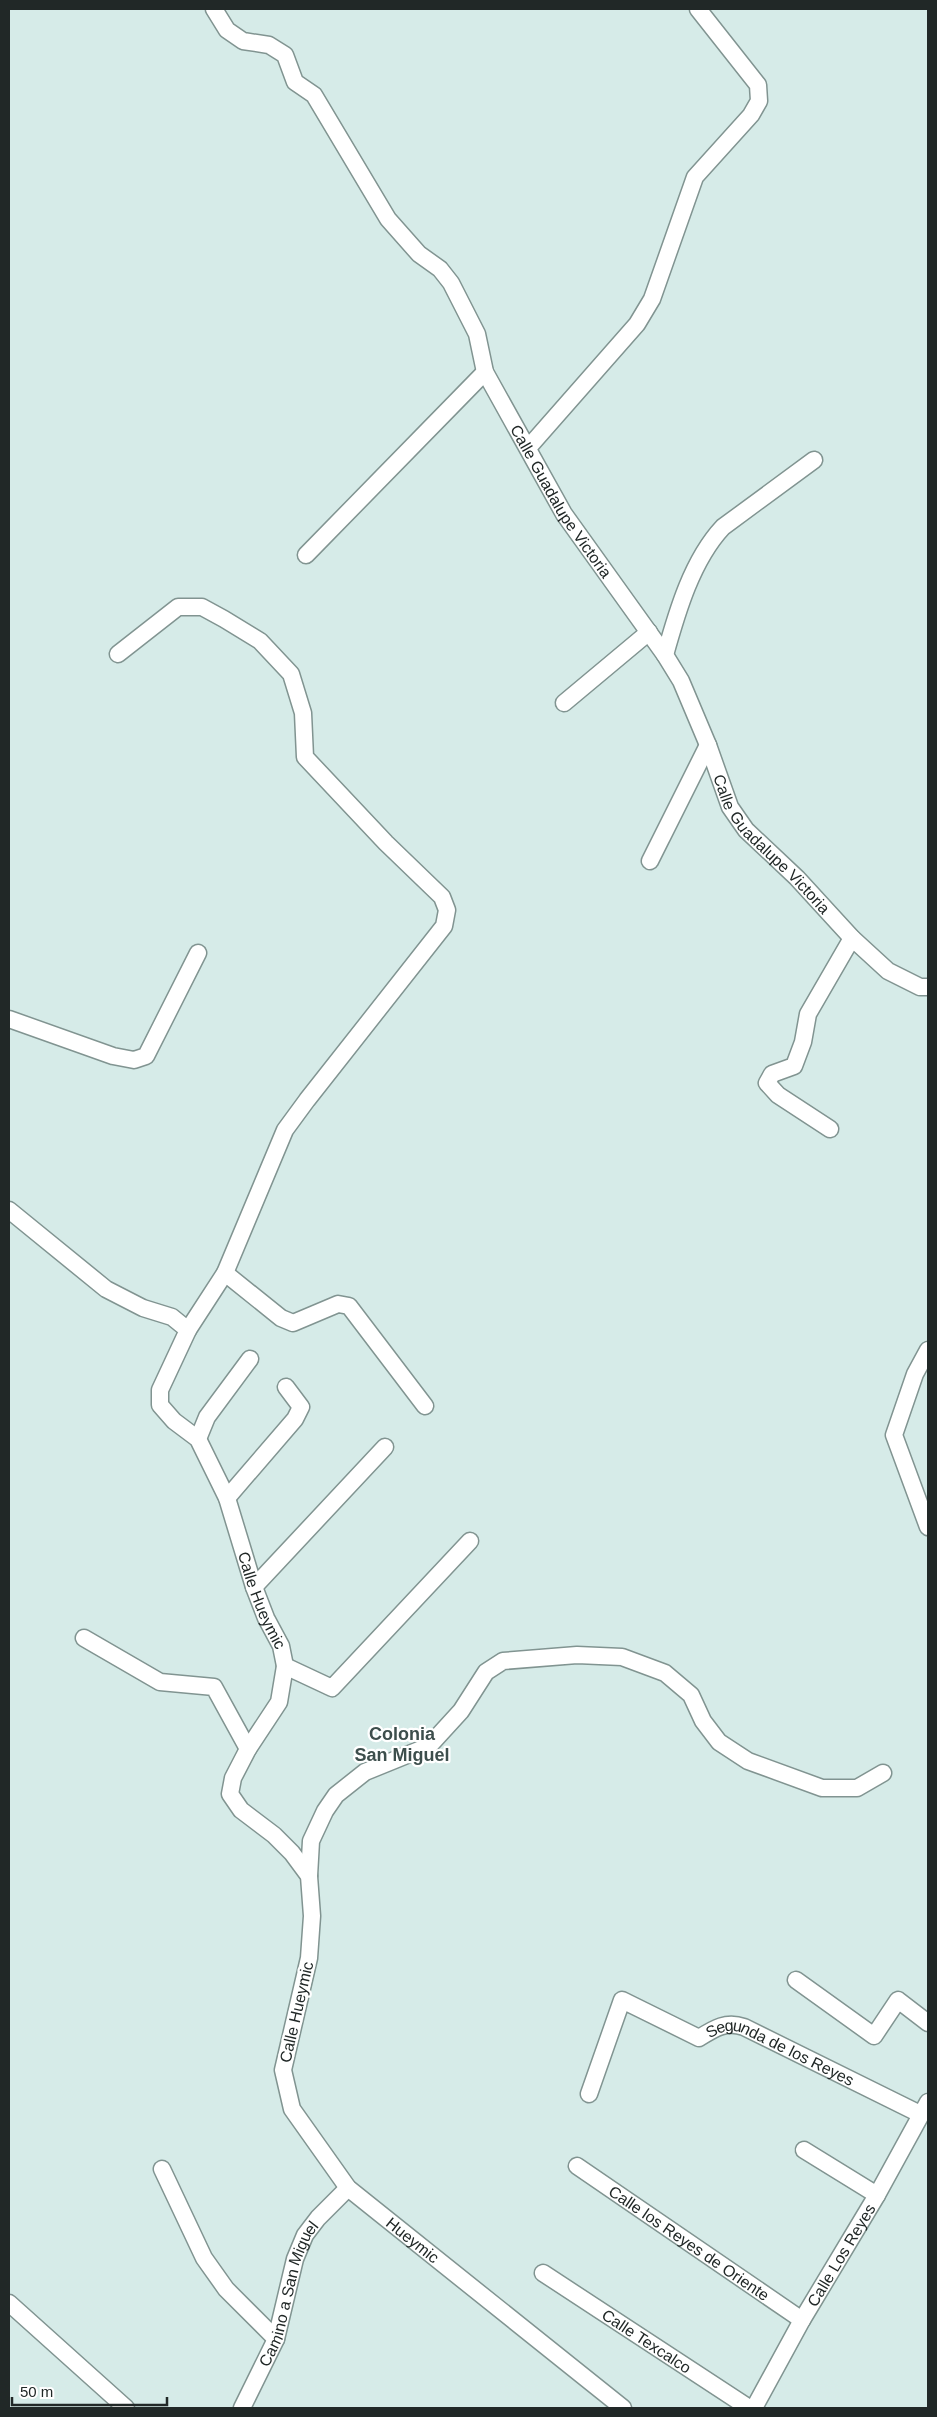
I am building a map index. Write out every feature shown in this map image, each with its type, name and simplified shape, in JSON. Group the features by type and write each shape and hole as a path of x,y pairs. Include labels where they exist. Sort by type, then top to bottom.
{"street":[{"name":"Calle Guadalupe Victoria","path":"214,9 227,30 243,41 269,45 285,55 295,82 314,95 388,220 419,254 440,269 451,283 477,334 486,372 564,514 649,632 681,681 708,745 730,807 746,830 797,878 852,938 888,970 920,987 928,987"},
{"path":"528,448 637,324 652,299 695,176 751,115 759,101 758,85 698,9"},
{"path":"306,555 486,372"},
{"path":"665,655 674,623 697,566 714,536 723,527 814,460"},
{"name":"Calle Hueymic","path":"118,654 178,606 202,607 260,641 291,674 304,713 305,757 386,843 442,897 447,910 444,926 307,1100 286,1130 225,1273 188,1330 160,1390 160,1405 174,1421 198,1439 227,1498 254,1587 266,1618 281,1646 285,1666 279,1702 248,1749 233,1778 230,1794 241,1810 274,1835 292,1853 309,1876 312,1916 309,1958 304,1989 293,2018 283,2070"},
{"path":"564,703 649,632"},
{"path":"650,861 708,745"},
{"path":"830,1129 778,1095 767,1082 772,1074 794,1066 808,1014 852,938"},
{"path":"9,1019 113,1056 134,1060 146,1056 198,953"},
{"path":"9,1210 106,1289 143,1308 172,1317 188,1330"},
{"path":"225,1273 281,1318 293,1323 338,1304 349,1306 425,1406"},
{"path":"928,1350 914,1374 894,1435 928,1527"},
{"path":"198,1439 207,1417 250,1359"},
{"path":"227,1498 295,1419 301,1407 286,1387"},
{"path":"254,1587 385,1447"},
{"path":"285,1666 332,1688 470,1541"},
{"path":"84,1638 160,1682 214,1687 248,1749"},
{"path":"309,1876 311,1841 325,1811 336,1795 365,1772 429,1746 461,1711 486,1672 503,1661 577,1655 622,1657 664,1673 691,1695 703,1721 719,1742 748,1761 822,1788 857,1788 883,1773"},
{"path":"796,1980 874,2036 898,2000 928,2023"},
{"name":"Segunda de los Reyes","path":"589,2094 622,2000 699,2038 718,2026 734,2023 924,2108"},
{"name":"Hueymic","path":"283,2070 292,2108 348,2188 623,2408"},
{"name":"Calle Los Reyes","path":"754,2408 802,2320 877,2195 924,2108"},
{"path":"804,2150 877,2195"},
{"name":"Calle los Reyes de Oriente","path":"577,2166 802,2320"},
{"path":"162,2169 204,2258 226,2289 276,2339"},
{"name":"Camino a San Miguel","path":"242,2408 276,2339 295,2259 305,2234 348,2188"},
{"name":"Calle Texcalco","path":"544,2273 749,2408"},
{"path":"9,2303 126,2408"}],"district":[{"name":"Colonia San Miguel","path":"402,1744"}]}
